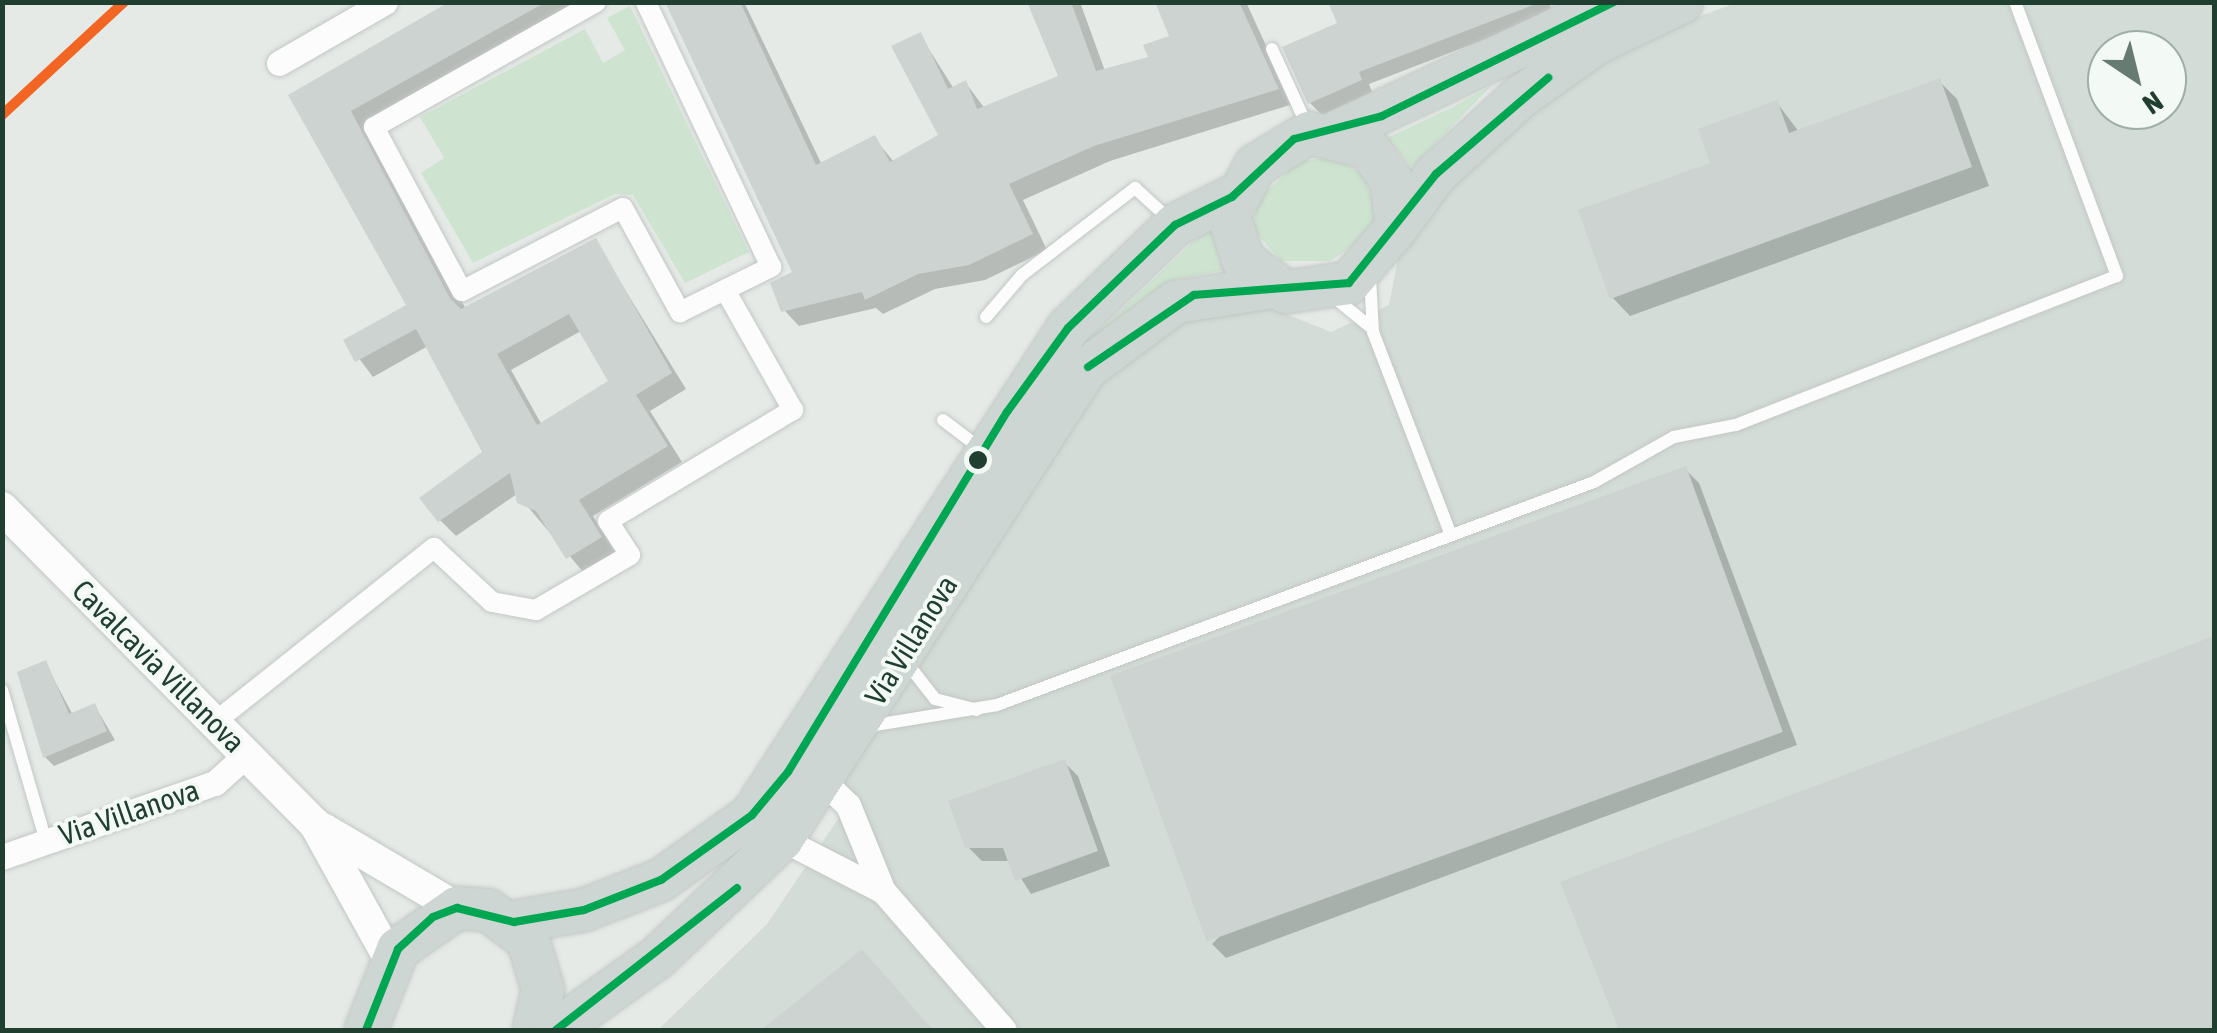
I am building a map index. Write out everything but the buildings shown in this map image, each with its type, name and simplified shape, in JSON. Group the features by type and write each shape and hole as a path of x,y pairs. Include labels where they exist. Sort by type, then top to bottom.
{"main road":[{"path":"1616,2 1255,166 1232,197 1232,239 1273,287 1322,291 1371,266 1436,174 1519,98 1596,43 1682,2"},
{"path":"1323,133 1376,157 1399,203 1397,227"},
{"name":"Via Villanova","path":"514,922 584,910 661,880 752,815 788,772 984,450 1068,328 1175,225 1232,197"},
{"name":"Via Villanova","path":"556,1030 614,988 782,839 1086,369 1176,302 1273,287"},
{"path":"366,1030 391,961 414,932 457,908 514,922 543,989 534,1030"}],"street":[{"path":"279,63 385,2"},
{"path":"596,2 374,127 462,291 623,208 680,312 771,267 646,2"},
{"path":"216,722 434,548 492,602 536,610 630,555 608,521 794,410 725,290"},
{"name":"Cavalcavia Villanova","path":"2,508 315,824 391,961"},
{"name":"Via Villanova","path":"2,858 215,782 247,754"},
{"path":"823,781 848,805 883,892 1004,1030"},
{"name":"Cavalcavia Villanova","path":"315,824 457,908"},
{"path":"782,839 883,892"}],"lane":[{"path":"853,734 890,719 979,711 1594,482 1674,437 1736,424 2117,276 2014,2"},
{"path":"1272,49 1323,133"},
{"path":"986,316 1071,233 1136,188 1175,225"},
{"path":"1371,266 1373,332 1450,535"},
{"path":"1322,291 1373,332"},
{"path":"944,420 984,450"},
{"path":"903,652 935,700 979,711"},
{"path":"2,690 46,841"}],"shaded area":[{"path":"1736,3 2214,3 2214,1030 658,1030 767,924 849,803 837,782 1108,367 1177,318 1269,307 1331,332 1389,305 1400,248 1479,151 1627,43"}],"green space":[{"path":"630,6 749,252 685,283 633,195 615,194 473,263 421,173 444,158 420,117 585,29 603,63 625,50 607,18"},
{"path":"1491,86 1412,168 1387,138 1453,107"},
{"path":"1336,156 1365,177 1377,217 1360,242 1330,261 1281,261 1253,229 1258,199 1299,162"},
{"path":"1210,226 1224,270 1178,279 1086,343"}],"transit line":[{"path":"2,115 124,2"},
{"path":"366,1030 398,949 433,917 457,908 514,922 584,910 661,880 752,815 788,772 1007,412 1068,328 1175,225 1232,197 1294,139 1382,116 1614,2"},
{"path":"1088,367 1194,295 1349,283 1436,174 1548,78"},
{"path":"556,1030 737,888"}]}
